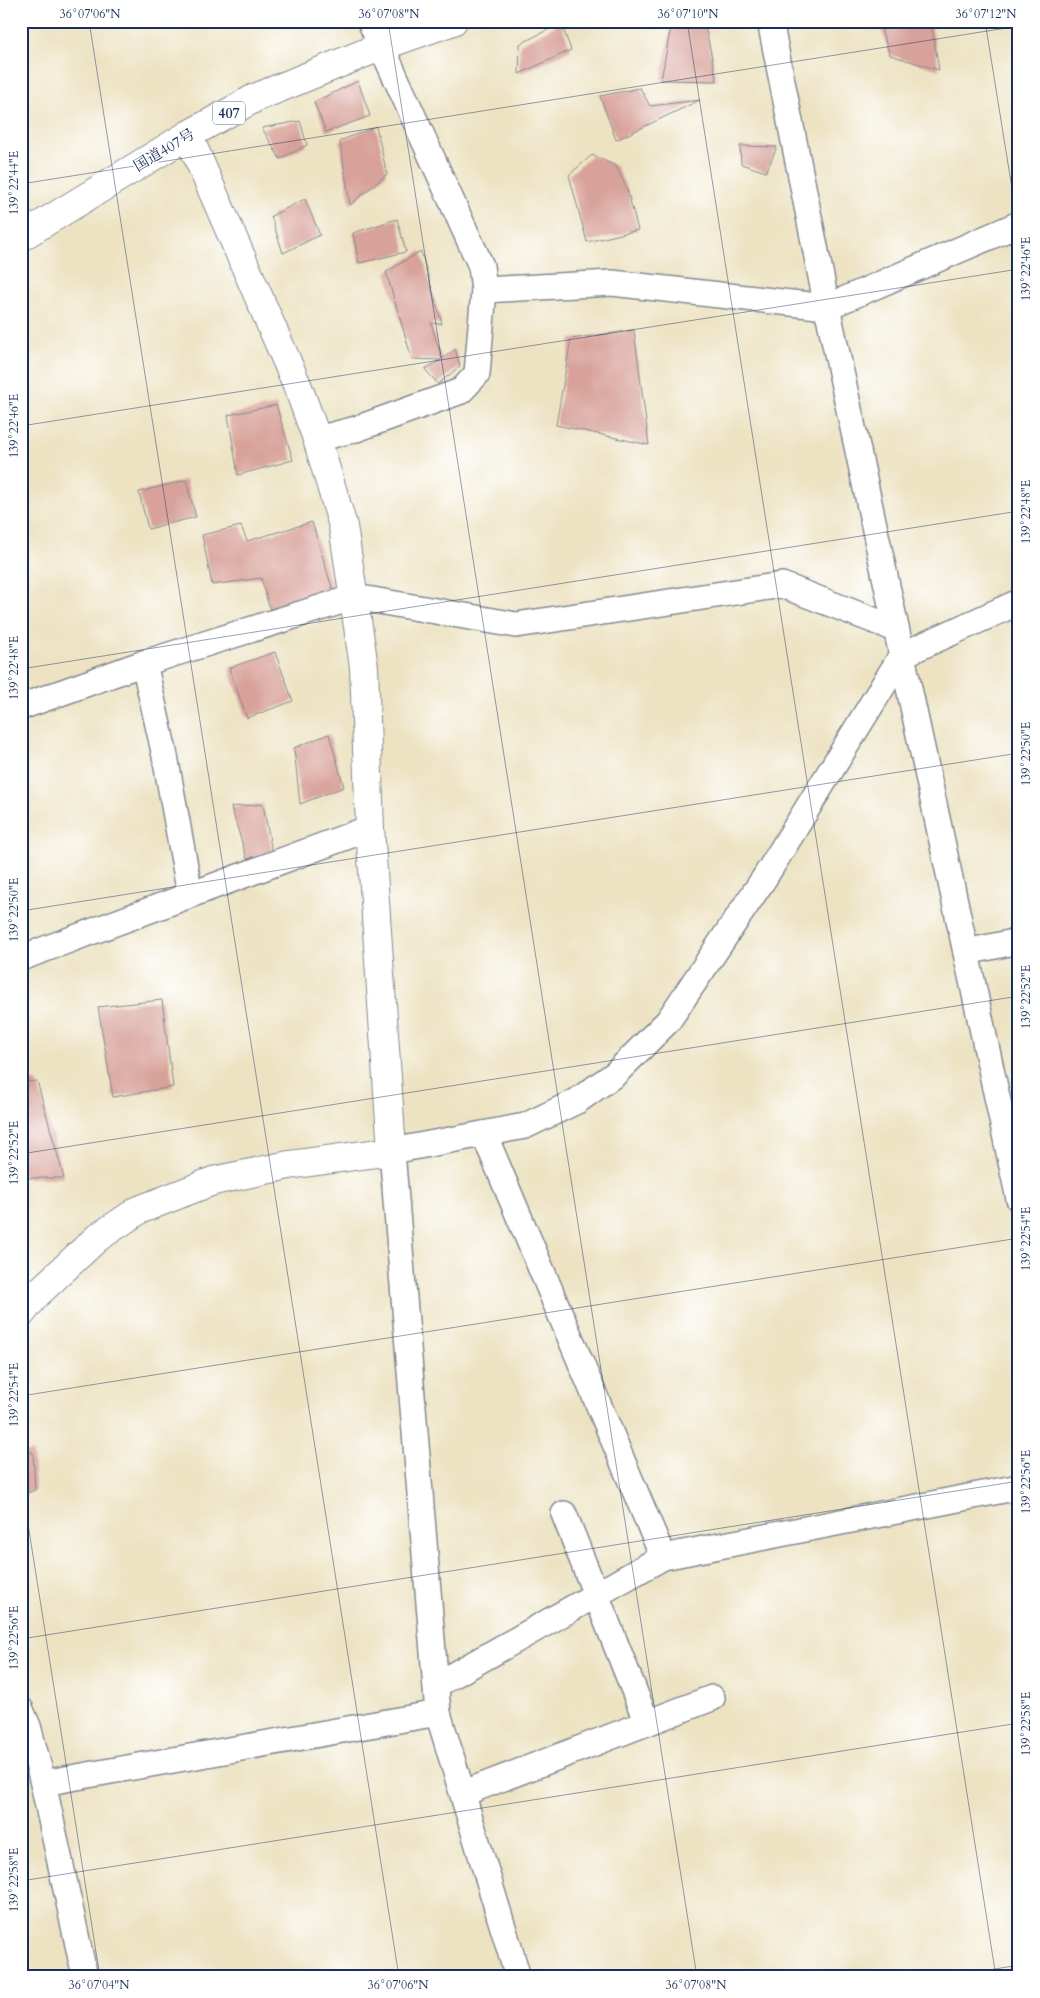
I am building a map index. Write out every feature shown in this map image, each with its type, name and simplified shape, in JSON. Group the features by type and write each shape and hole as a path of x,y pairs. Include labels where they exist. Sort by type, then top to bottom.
{"main road":[{"name":"国道407号","path":"21,237 188,135 255,98 382,46 453,21"},
{"path":"21,1314 37,1294 96,1238 139,1210 213,1181 289,1165 392,1151 370,828 364,667 343,526 317,439 298,387 188,135"}],"street":[{"path":"317,439 356,429 461,391 476,374 484,290 481,266 370,21"},
{"path":"770,21 827,308 1019,1200"},
{"path":"484,290 612,283 827,308 1019,224"},
{"path":"21,708 144,663 355,597 516,626 782,586 896,629"},
{"path":"518,1977 464,1793 438,1713 392,1151 525,1126 577,1101 615,1074 668,1021 765,877 902,655 1019,602"},
{"path":"144,663 165,756 190,894"},
{"path":"21,958 370,828"},
{"path":"966,952 1019,941"},
{"path":"484,1134 663,1557"},
{"path":"436,1685 663,1557 1019,1487"},
{"path":"564,1514 647,1723"},
{"path":"464,1793 712,1698"},
{"path":"21,1710 28,1726 43,1782 85,1977"},
{"path":"43,1782 438,1713"}],"building":[{"path":"672,21 704,21 717,81 661,80"},
{"path":"878,21 931,21 939,70 890,55"},
{"path":"561,23 571,50 519,74 520,44"},
{"path":"358,81 370,116 326,132 314,102"},
{"path":"640,88 650,106 700,100 616,140 600,96"},
{"path":"300,121 307,145 280,159 262,128"},
{"path":"376,126 387,174 350,205 340,141"},
{"path":"740,146 777,147 766,172 741,164"},
{"path":"592,155 616,166 627,189 638,230 587,242 569,175"},
{"path":"305,199 320,235 283,253 271,216"},
{"path":"397,219 406,252 359,263 353,233"},
{"path":"421,251 442,324 431,323 442,359 455,349 460,366 438,384 425,369 441,360 412,359 386,272"},
{"path":"634,330 649,445 556,425 571,339"},
{"path":"276,405 293,460 238,475 228,415"},
{"path":"186,480 196,517 148,529 139,492"},
{"path":"312,522 333,591 270,609 261,578 212,585 202,535 241,526 247,541"},
{"path":"275,652 293,701 247,718 229,668"},
{"path":"329,734 344,787 300,804 294,748"},
{"path":"263,804 272,852 247,859 231,807"},
{"path":"162,1000 173,1087 113,1097 98,1007"},
{"path":"37,1081 64,1178 25,1178 21,1171 21,1082"},
{"path":"21,1452 33,1452 35,1490 21,1495"}]}
